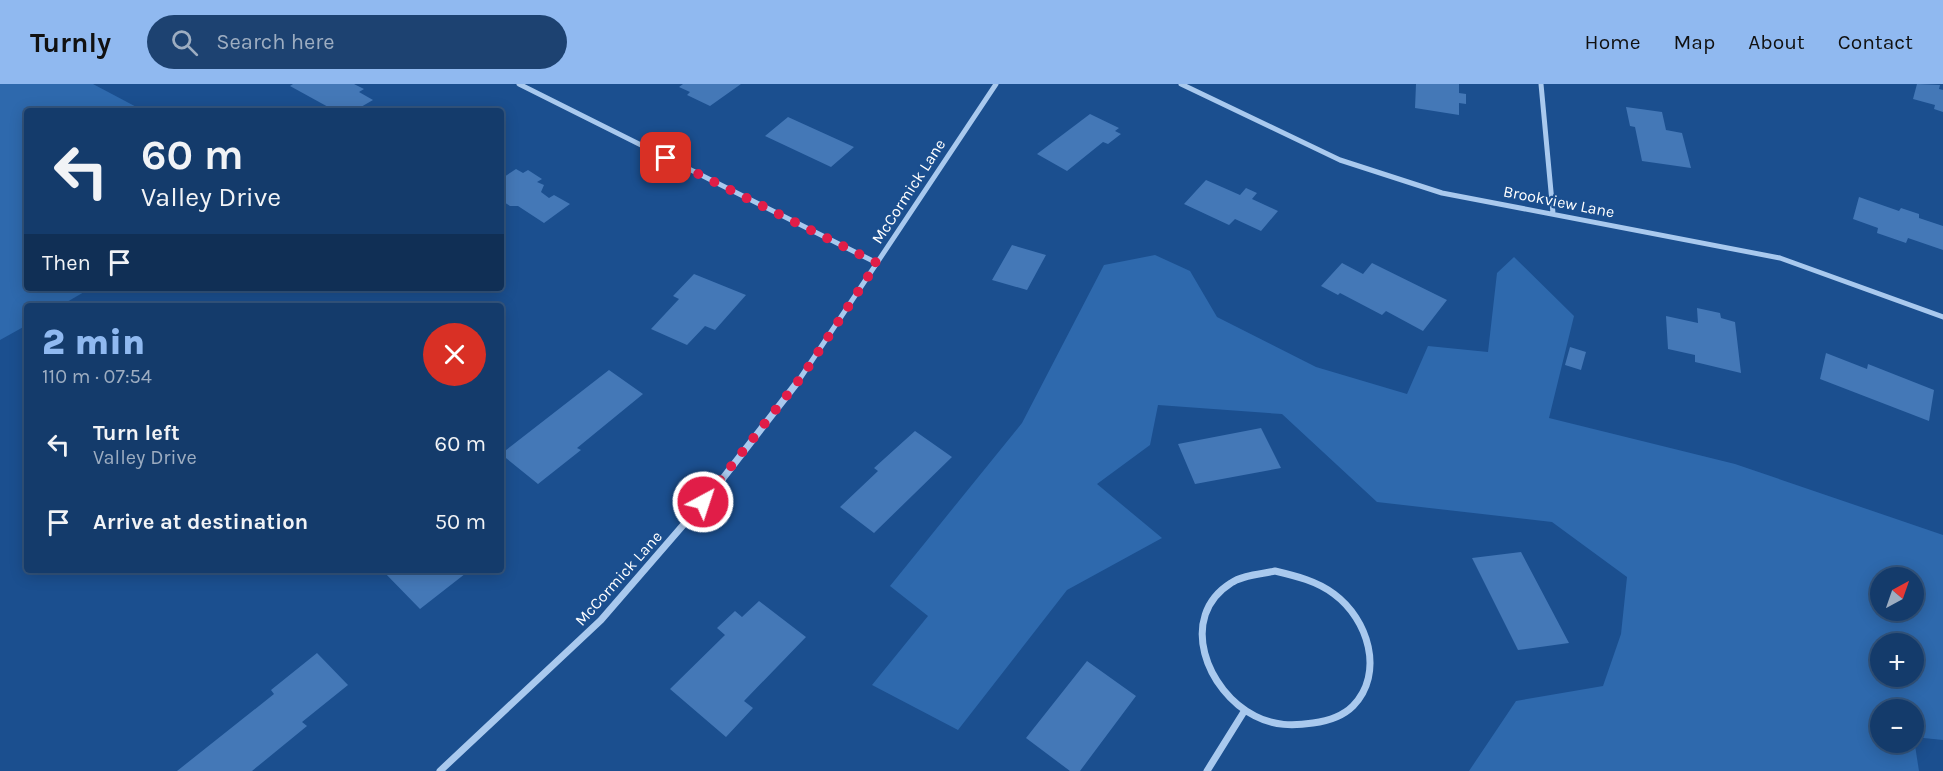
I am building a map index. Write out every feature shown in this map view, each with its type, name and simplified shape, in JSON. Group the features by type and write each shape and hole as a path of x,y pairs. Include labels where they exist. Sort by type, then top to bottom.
{"street":[{"path":"519,84 877,263"},
{"name":"McCormick Lane","path":"440,771 601,620 702,504 803,375 996,84"},
{"name":"Brookview Lane","path":"1181,84 1340,160 1442,193 1779,258 1943,317"},
{"path":"1541,84 1553,213"},
{"path":"1275,571 1298,575 1341,599 1357,617 1368,639 1372,662 1369,683 1359,702 1342,717 1320,725 1295,727 1269,722 1245,711 1225,694 1215,680 1202,651 1200,629 1205,609 1216,593 1232,580 1253,573 1275,571"},
{"path":"1207,771 1245,711"}],"shaded area":[{"path":"0,84 93,84 138,108 24,108 24,291 86,291 65,303 24,303 24,327 0,340"},
{"path":"1155,255 1190,271 1217,317 1316,367 1407,394 1428,346 1488,352 1497,273 1514,257 1574,316 1549,418 1735,464 1943,535 1943,740 1924,738 1924,699 1870,699 1870,753 1916,753 1919,771 1469,771 1516,701 1603,686 1621,634 1627,577 1552,522 1377,502 1282,414 1158,405 1150,445 1097,484 1162,538 1067,590 958,730 872,685 928,616 890,586 1022,423 1104,265"}],"building":[{"path":"293,84 354,84 364,89 359,92 373,100 359,108 330,108 290,86"},
{"path":"683,84 741,84 710,106 687,95 690,92 679,87"},
{"path":"1416,84 1459,84 1459,93 1466,94 1466,104 1459,103 1459,115 1415,108"},
{"path":"1917,84 1940,85 1939,89 1943,90 1943,112 1934,109 1935,105 1913,99"},
{"path":"1626,107 1662,112 1666,130 1682,133 1691,168 1642,161 1635,127 1630,126"},
{"path":"1090,114 1119,128 1115,131 1121,134 1108,144 1103,142 1067,171 1037,154"},
{"path":"788,117 854,147 831,167 765,136"},
{"path":"516,169 523,173 528,170 542,179 537,182 544,185 541,192 549,198 554,195 570,204 544,223 518,206 510,206 504,202 504,177"},
{"path":"1206,180 1240,195 1246,188 1257,193 1252,199 1278,211 1261,231 1235,219 1229,225 1184,204"},
{"path":"1859,197 1899,211 1901,208 1919,214 1919,218 1943,226 1943,250 1908,238 1906,243 1877,233 1878,228 1853,219"},
{"path":"1012,245 1046,255 1027,290 992,280"},
{"path":"1342,263 1363,274 1372,263 1447,300 1423,331 1386,311 1382,315 1340,293 1338,295 1321,286"},
{"path":"694,274 746,295 715,330 705,326 687,345 651,329 679,299 673,296"},
{"path":"1697,308 1720,313 1721,318 1735,322 1741,373 1695,362 1695,355 1668,349 1666,316 1698,323"},
{"path":"1570,347 1586,352 1581,370 1565,365"},
{"path":"1826,353 1867,369 1868,364 1934,390 1929,421 1820,379"},
{"path":"609,370 643,394 577,448 581,450 538,484 504,456 504,452"},
{"path":"1261,428 1281,468 1195,484 1178,444"},
{"path":"915,431 952,457 874,533 840,507 878,471 874,468"},
{"path":"1521,552 1569,643 1518,650 1472,558"},
{"path":"385,573 466,573 420,609"},
{"path":"759,601 806,637 744,701 753,708 726,737 670,689 725,635 717,628 735,611 742,617"},
{"path":"317,653 348,685 302,722 307,726 252,771 177,771 274,694 271,690"},
{"path":"1087,661 1136,696 1080,771 1070,771 1026,738"}],"route":[{"path":"666,158 877,263 803,375 703,502"}]}
